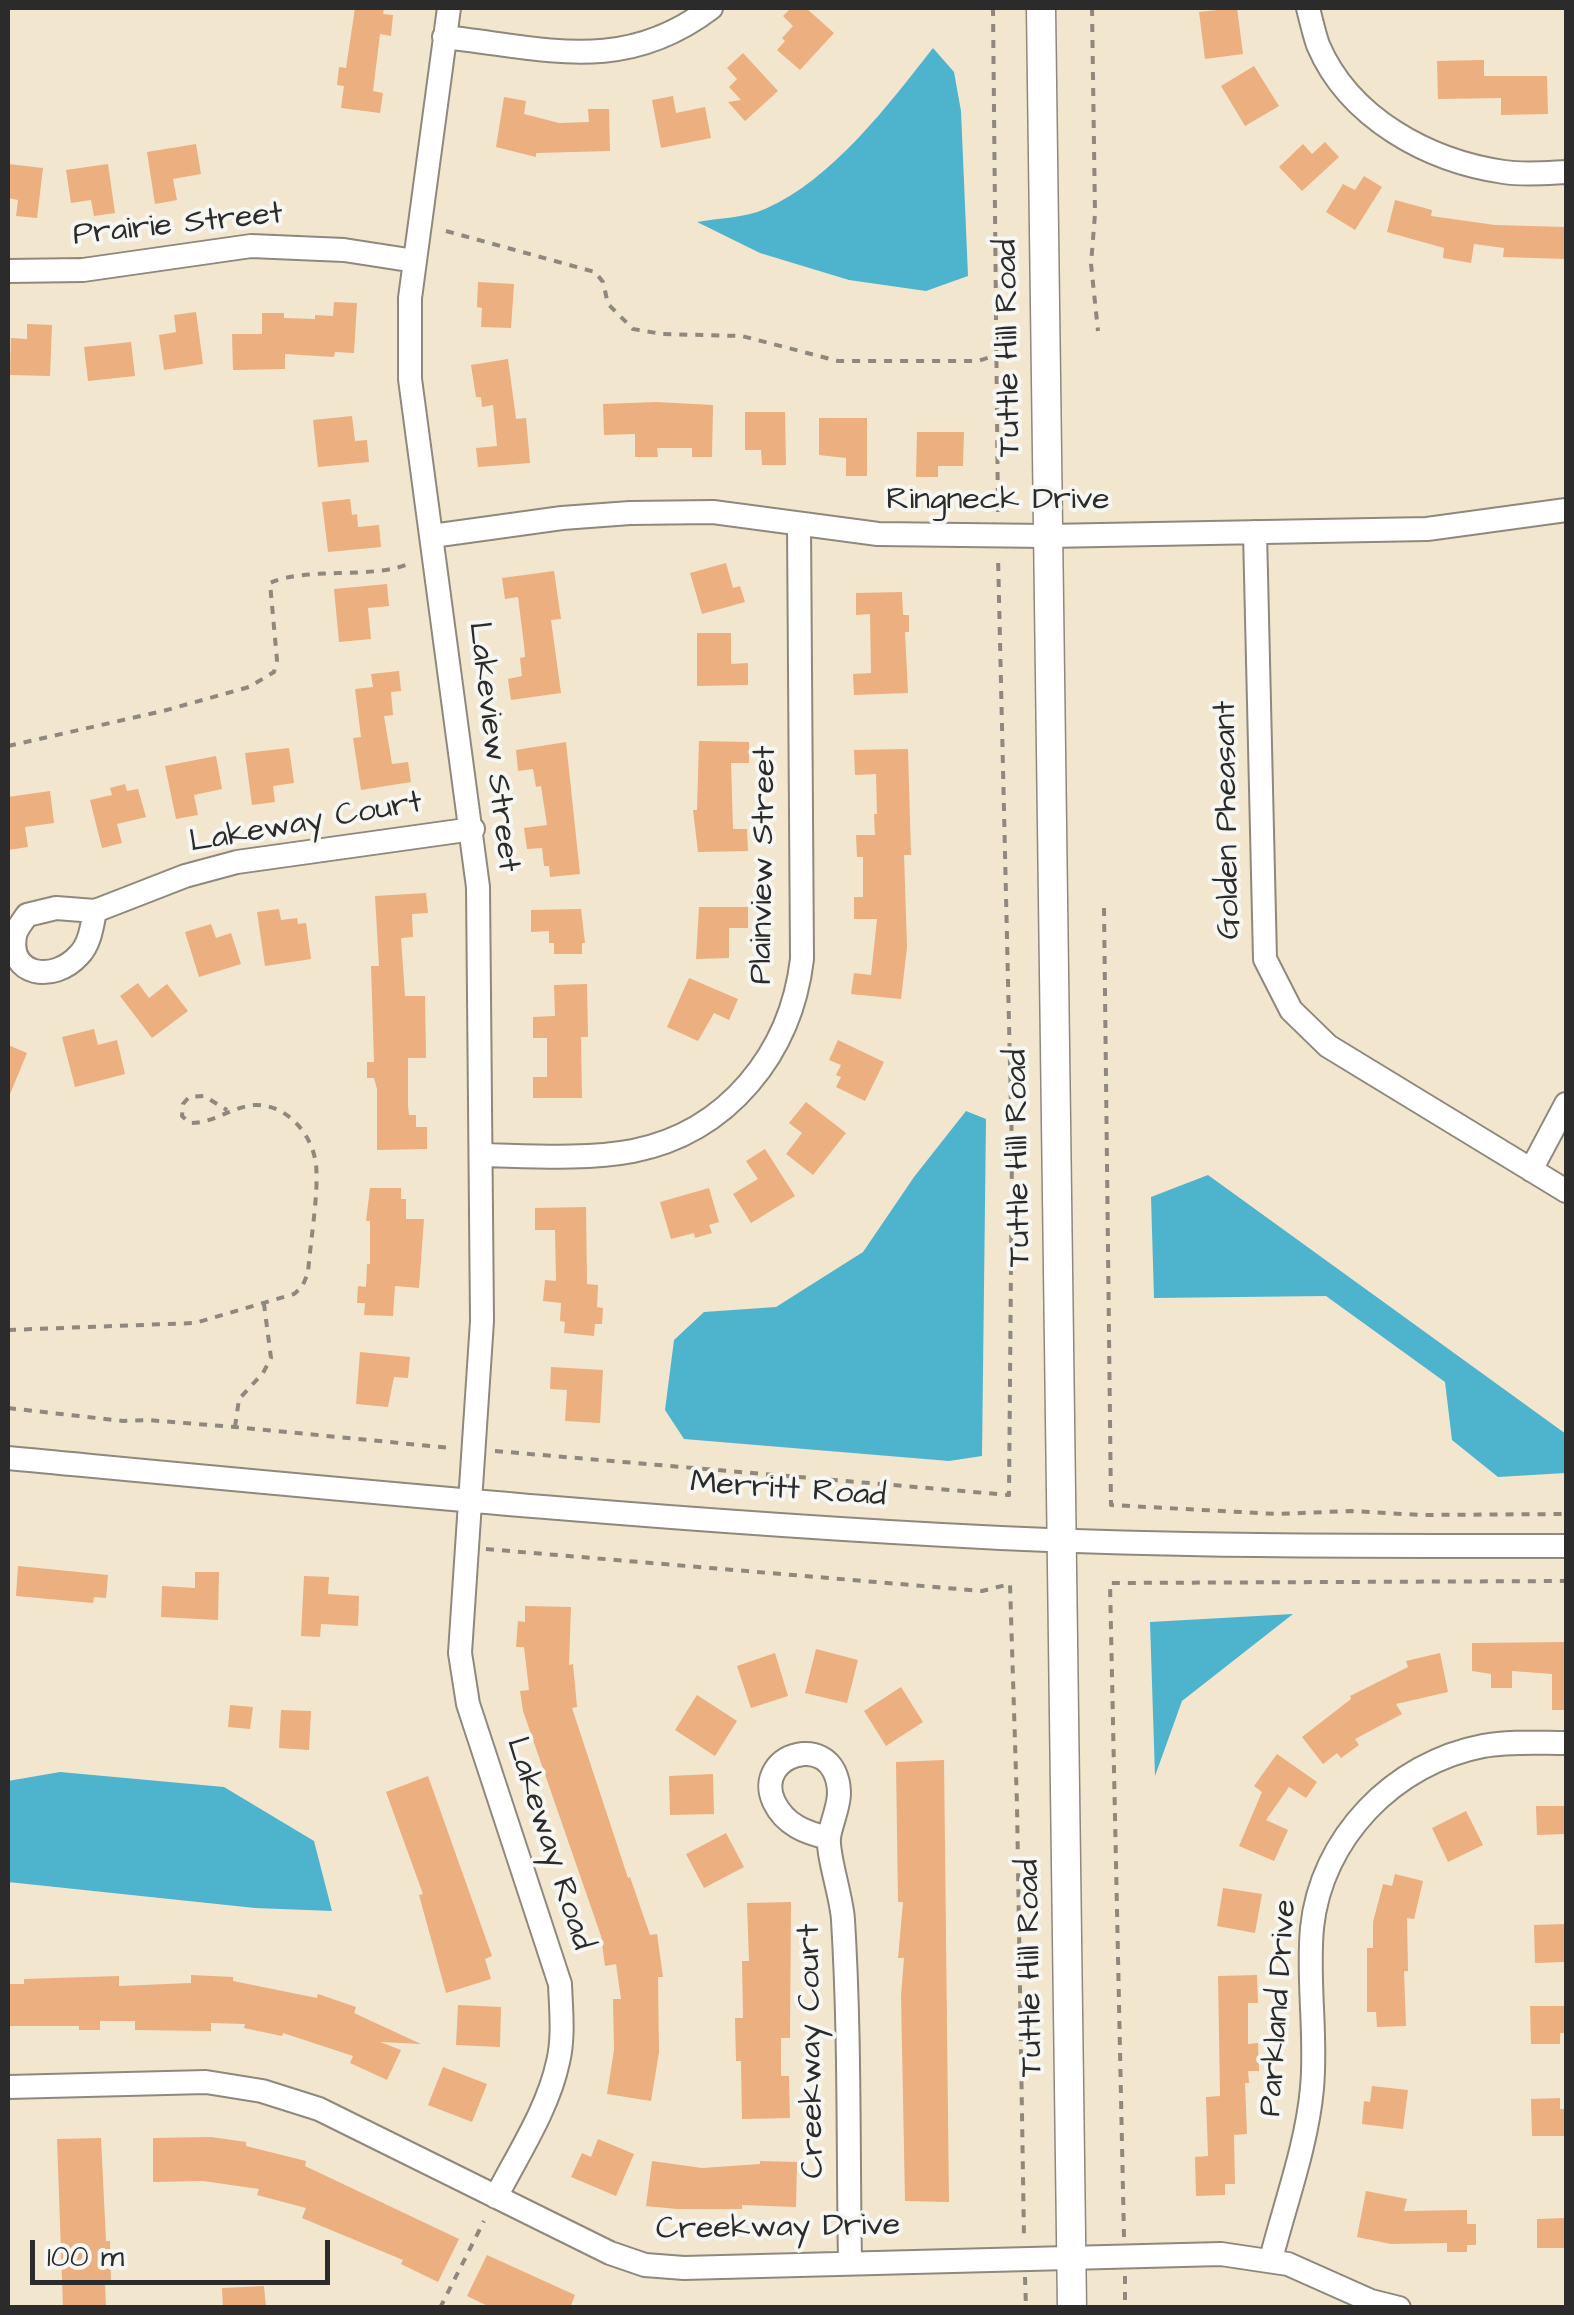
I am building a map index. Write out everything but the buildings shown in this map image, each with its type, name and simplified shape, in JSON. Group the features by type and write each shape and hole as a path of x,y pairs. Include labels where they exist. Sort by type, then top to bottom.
{"main road":[{"name":"Tuttle Hill Road","path":"1041,8 1072,2308"}],"street":[{"name":"Lakeview Street","path":"448,8 409,313 410,367 478,887 482,1321 470,1499"},
{"path":"444,37 597,53 651,42 712,8"},
{"path":"1308,8 1319,46 1356,103 1401,136 1452,160 1506,172 1566,172"},
{"name":"Prairie Street","path":"8,271 83,270 251,246 329,249 415,261"},
{"name":"Ringneck Drive","path":"432,536 630,513 713,512 904,536 1048,536 1428,529 1566,510"},
{"name":"Plainview Street","path":"480,1155 607,1154 663,1142 708,1120 734,1100 756,1077 780,1037 799,986 802,959 799,525"},
{"name":"Golden Pheasant","path":"1255,532 1265,959 1292,1010 1328,1046 1566,1191"},
{"name":"Lakeway Court","path":"95,911 185,876 237,862 473,829"},
{"path":"1531,1170 1566,1104"},
{"name":"Merritt Road","path":"8,1458 470,1499 1060,1540 1566,1546"},
{"name":"Lakeway Road","path":"470,1499 460,1652 468,1704 560,1984 562,2027 558,2062 543,2106 496,2196"},
{"name":"Parkland Drive","path":"1271,2259 1312,2090 1312,1928 1325,1874 1340,1847 1368,1808 1385,1792 1434,1761 1484,1746 1566,1743"},
{"name":"Creekway Court","path":"829,1838 843,1917 850,2262"},
{"name":"Creekway Drive","path":"8,2087 206,2082 262,2091 319,2109 610,2253 645,2264 684,2268 1221,2254 1271,2259 1306,2270 1371,2301 1399,2308"}],"path":[{"path":"8,1408 122,1422 147,1420 235,1427 417,1447 1009,1495 1012,1150 998,535 993,8"},
{"path":"1092,8 1096,214 1092,264 1098,331"},
{"path":"446,231 595,272 603,282 608,304 633,329 662,334 742,336 838,362 978,361 996,355"},
{"path":"8,746 250,687 274,672 278,660 270,582 374,568 396,569 410,563"},
{"path":"1104,908 1111,1505 1276,1514 1566,1514"},
{"path":"8,1330 195,1324 294,1294 302,1287 308,1273 316,1165 308,1140 292,1118 271,1106 227,1110 210,1122 190,1122 182,1116 183,1104 190,1097 204,1096 227,1110"},
{"path":"235,1427 239,1399 271,1358 264,1304"},
{"path":"466,1547 982,1591 1010,1584 1018,1806 1026,2308"},
{"path":"1125,2308 1110,1583 1566,1581"},
{"path":"440,2308 484,2221"}],"water":[{"path":"933,48 954,72 961,111 968,276 926,291 849,280 760,253 697,222 757,212 790,196 858,139"},
{"path":"966,1111 986,1119 982,1456 949,1461 684,1439 665,1410 674,1340 704,1312 776,1307 863,1252 914,1177"},
{"path":"1208,1175 1566,1434 1566,1473 1498,1477 1452,1440 1445,1382 1326,1296 1154,1298 1151,1197"},
{"path":"1293,1614 1182,1701 1155,1776 1150,1622"},
{"path":"60,1772 224,1787 314,1841 332,1911 255,1908 8,1882 8,1781"}]}
